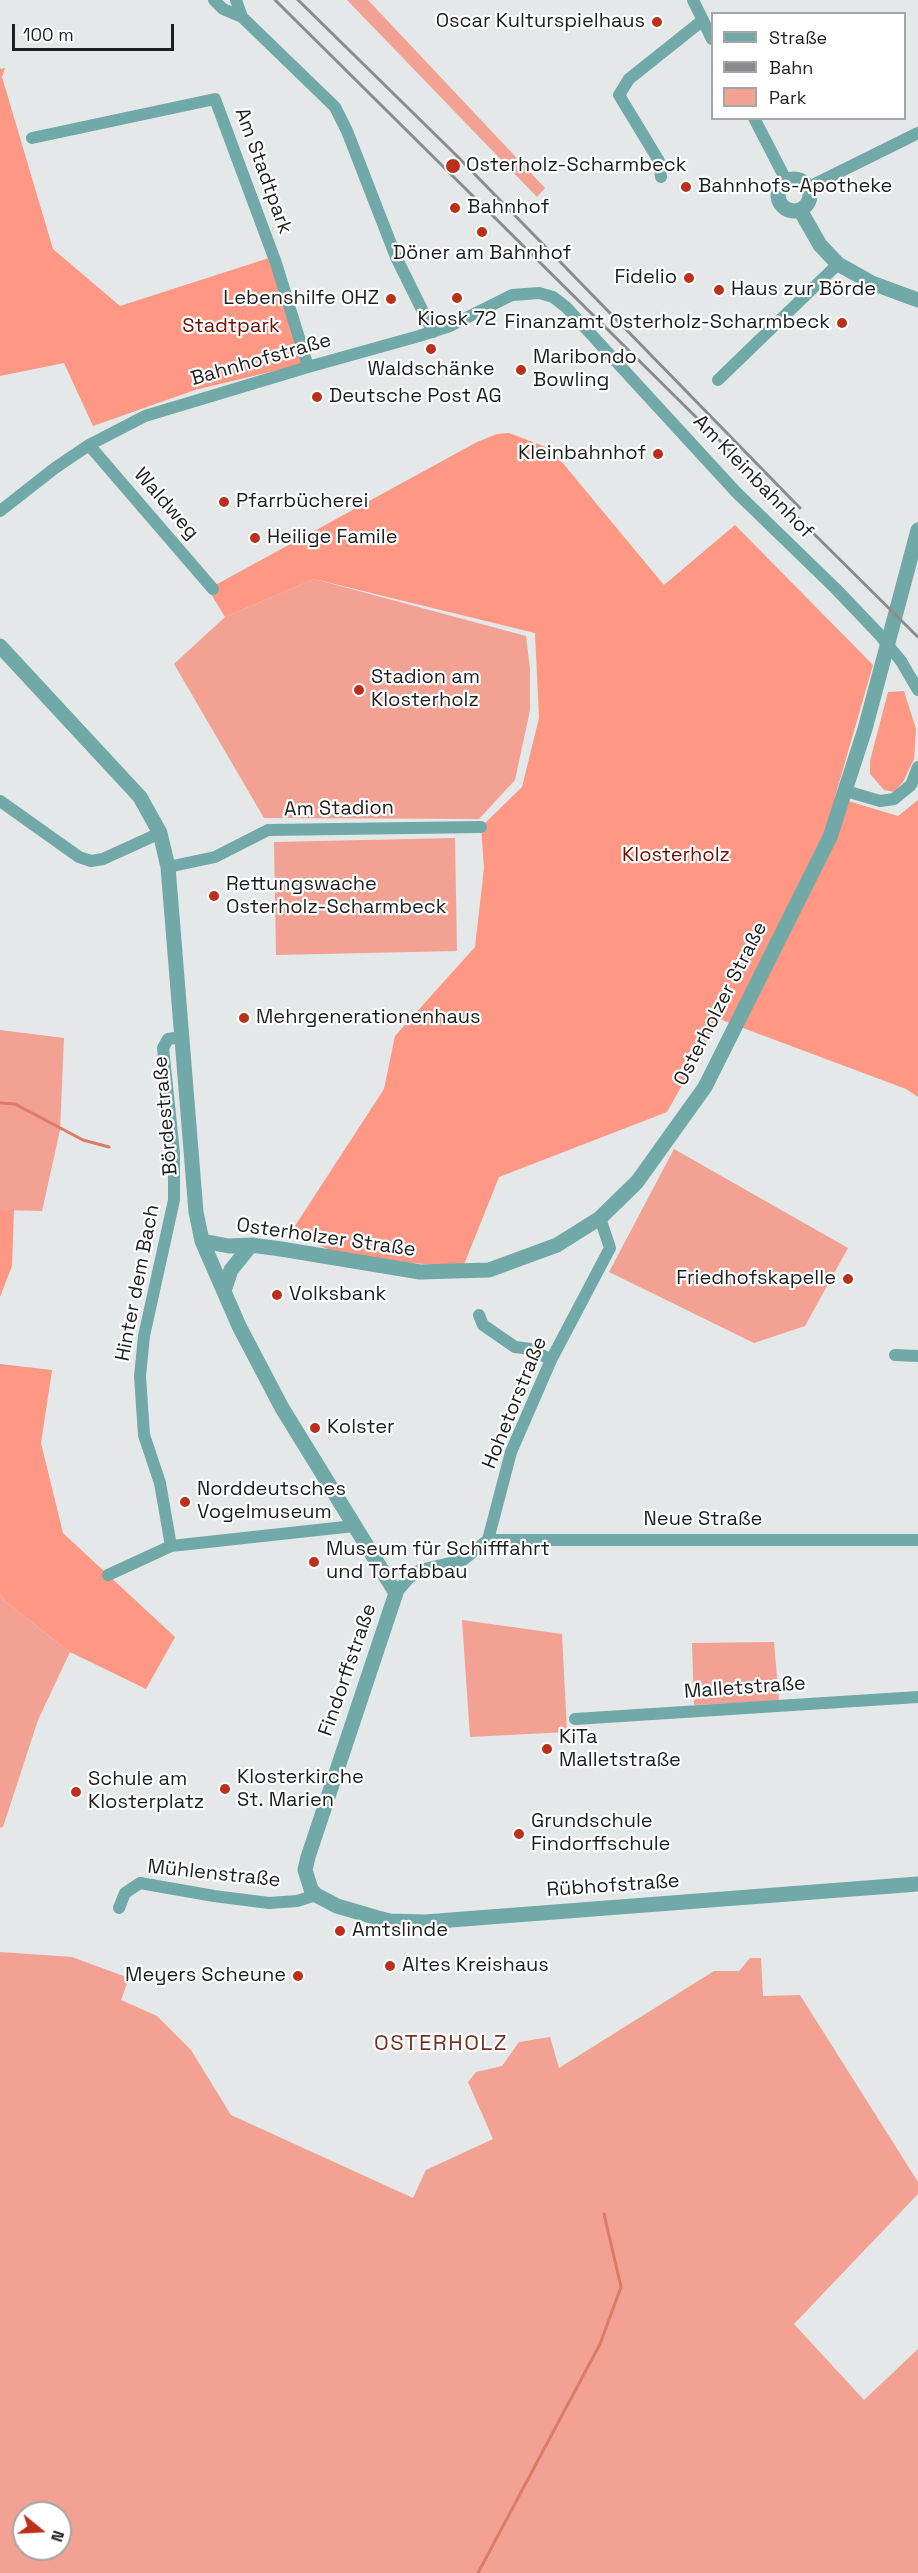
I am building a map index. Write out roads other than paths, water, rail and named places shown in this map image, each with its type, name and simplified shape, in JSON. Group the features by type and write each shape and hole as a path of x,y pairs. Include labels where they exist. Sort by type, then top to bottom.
{"street":[{"path":"214,0 223,9 242,17 334,107 347,131 396,257 433,332"},
{"path":"237,0 242,17"},
{"path":"693,0 711,37"},
{"path":"661,177 659,161 619,94 629,79 703,20"},
{"name":"Am Stadtpark","path":"32,138 215,99 276,262 308,367"},
{"path":"755,120 786,180"},
{"path":"809,187 918,133"},
{"path":"786,180 799,179 809,187"},
{"path":"786,180 778,192 779,202 787,210 800,210 809,201 809,187"},
{"path":"800,210 820,245 838,264 872,283 918,300"},
{"path":"718,380 838,264"},
{"name":"Bahnhofstraße","path":"0,511 89,445 145,416 433,332 512,295 539,292 553,297"},
{"name":"Am Kleinbahnhof","path":"553,297 566,307 736,492 878,633 901,661 918,690"},
{"name":"Waldweg","path":"89,445 213,589"},
{"name":"Osterholzer Straße","path":"202,1241 230,1246 251,1245 420,1272 489,1270 557,1245 600,1218 637,1182 705,1087 830,837 846,791 918,530"},
{"name":"Bördestraße","path":"0,646 140,797 160,833 168,867 196,1212 202,1241 239,1326 282,1407 396,1593"},
{"path":"846,791 880,801 894,799 911,785 918,767"},
{"path":"0,801 79,857 91,861 103,859 160,833"},
{"name":"Am Stadion","path":"168,867 214,856 268,830 482,827"},
{"name":"Hinter dem Bach","path":"171,1545 160,1483 144,1435 140,1376 144,1336 174,1200 174,1153 163,1048 168,1039 181,1037"},
{"name":"Hohetorstraße","path":"488,1540 511,1452 551,1359 610,1248 600,1218"},
{"path":"224,1291 231,1270 251,1245"},
{"path":"479,1315 483,1325 514,1347 531,1349 551,1359"},
{"path":"895,1355 918,1356"},
{"path":"108,1575 171,1545 354,1526"},
{"path":"396,1593 408,1578 420,1570 463,1560 488,1540"},
{"name":"Neue Straße","path":"488,1540 918,1540"},
{"name":"Findorffstraße","path":"316,1895 307,1881 305,1870 308,1857 396,1593"},
{"name":"Malletstraße","path":"575,1719 918,1697"},
{"name":"Mühlenstraße","path":"119,1908 125,1893 140,1883 268,1903 297,1901 316,1895"},
{"name":"Rübhofstraße","path":"316,1895 337,1906 390,1921 425,1922 918,1884"}],"waterway":[{"path":"0,1103 15,1104 83,1140 109,1147"},
{"path":"478,2573 600,2344 621,2287 604,2214"}],"railway":[{"path":"275,0 918,637"},
{"path":"298,0 456,155 800,508"}],"place":[{"name":"Oscar Kulturspielhaus","path":"657,22"},
{"name":"Osterholz-Scharmbeck","path":"453,166"},
{"name":"Bahnhofs-Apotheke","path":"686,187"},
{"name":"Bahnhof","path":"455,208"},
{"name":"Döner am Bahnhof","path":"482,232"},
{"name":"Fidelio","path":"689,278"},
{"name":"Haus zur Börde","path":"719,290"},
{"name":"Kiosk 72","path":"457,298"},
{"name":"Lebenshilfe OHZ","path":"391,299"},
{"name":"Finanzamt Osterholz-Scharmbeck","path":"842,323"},
{"name":"Waldschänke","path":"431,349"},
{"name":"Maribondo Bowling","path":"521,370"},
{"name":"Deutsche Post AG","path":"317,397"},
{"name":"Kleinbahnhof","path":"658,454"},
{"name":"Pfarrbücherei","path":"224,502"},
{"name":"Heilige Famile","path":"255,538"},
{"name":"Stadion am Klosterholz","path":"359,690"},
{"name":"Rettungswache Osterholz-Scharmbeck","path":"214,896"},
{"name":"Mehrgenerationenhaus","path":"244,1018"},
{"name":"Friedhofskapelle","path":"848,1279"},
{"name":"Volksbank","path":"277,1295"},
{"name":"Kolster","path":"315,1428"},
{"name":"Norddeutsches Vogelmuseum","path":"185,1502"},
{"name":"Museum für Schifffahrt und Torfabbau","path":"314,1562"},
{"name":"KiTa Malletstraße","path":"547,1749"},
{"name":"Klosterkirche St. Marien","path":"225,1789"},
{"name":"Schule am Klosterplatz","path":"76,1792"},
{"name":"Grundschule Findorffschule","path":"519,1834"},
{"name":"Amtslinde","path":"340,1931"},
{"name":"Altes Kreishaus","path":"390,1966"},
{"name":"Meyers Scheune","path":"298,1976"}],"district":[{"name":"OSTERHOLZ","path":"441,2044"}],"park label":[{"name":"Stadtpark","path":"231,327"},
{"name":"Klosterholz","path":"676,856"}]}
